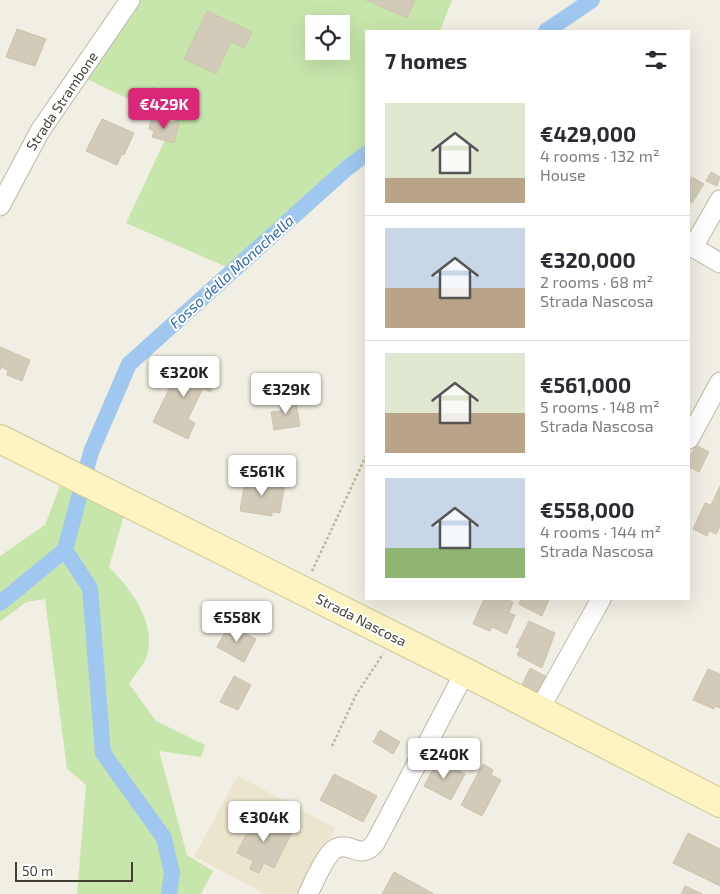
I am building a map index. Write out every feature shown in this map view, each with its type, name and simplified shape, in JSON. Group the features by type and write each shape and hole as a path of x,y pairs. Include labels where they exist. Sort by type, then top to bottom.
{"street":[{"name":"Strada Strambone","path":"0,206 40,131 130,0"},
{"path":"720,200 691,246 720,263"},
{"path":"690,437 720,382"},
{"name":"Strada Nascosa","path":"0,439 396,637 720,803"},
{"path":"540,710 600,600"},
{"path":"308,894 332,851 342,847 362,851 369,849 375,843 465,672"}],"path":[{"path":"302,590 365,458"},
{"path":"332,746 365,679 396,637"}],"shaded area":[{"path":"238,776 335,828 300,894 265,894 194,856"}],"green space":[{"path":"136,0 452,0 440,30 365,30 365,152 343,167 231,269 126,223 174,121 83,77"},
{"path":"60,486 124,515 109,567 125,584 139,605 144,616 149,639 145,660 129,684 156,721 205,745 201,757 159,751 187,855 213,871 201,894 77,894 86,785 67,769 45,599 26,602 0,622 0,556 45,525"}],"building":[{"path":"366,0 415,0 407,18"},
{"path":"207,11 252,32 244,48 231,42 216,74 184,59"},
{"path":"17,29 46,39 35,66 6,57"},
{"path":"152,87 187,105 179,121 144,103"},
{"path":"152,117 179,124 174,143 152,137 154,131 149,129"},
{"path":"102,119 134,133 117,165 86,151"},
{"path":"711,172 720,177 717,186 706,181"},
{"path":"692,177 704,184 692,203 690,202 690,180"},
{"path":"0,347 30,360 22,381 7,375 8,370 1,367 0,370"},
{"path":"184,358 218,375 210,392 203,388 188,419 195,423 188,439 153,422"},
{"path":"295,396 300,426 274,430 271,412 281,411 279,399"},
{"path":"696,445 709,452 699,472 690,468 690,456"},
{"path":"254,478 285,483 280,513 272,512 272,516 240,511 245,480 253,481"},
{"path":"720,486 720,526 716,534 709,531 707,536 693,529 705,503 711,505"},
{"path":"484,600 508,600 513,602 509,613 515,615 507,634 492,627 490,631 473,624"},
{"path":"521,600 549,600 542,616 519,604"},
{"path":"529,621 555,633 542,668 517,655 520,649 516,647"},
{"path":"229,625 256,639 244,662 217,647"},
{"path":"530,668 547,677 538,694 522,685"},
{"path":"708,669 720,674 720,708 715,706 714,709 693,700"},
{"path":"234,676 251,685 238,710 220,702"},
{"path":"380,730 400,742 393,754 373,742"},
{"path":"438,760 465,774 451,800 424,786"},
{"path":"483,764 493,770 491,775 501,780 482,816 461,805"},
{"path":"334,774 377,796 363,822 320,800"},
{"path":"256,814 292,832 274,868 264,863 259,873 250,869 253,861 237,853"},
{"path":"688,833 720,849 720,886 673,863"},
{"path":"394,872 434,894 382,894"},
{"path":"685,886 702,894 681,894"}],"waterway":[{"name":"Fosso della Monachella","path":"547,30 592,0"},
{"name":"Fosso della Monachella","path":"0,603 65,550 91,452 129,364 346,169 365,155"},
{"path":"65,550 90,588 103,753 164,838 172,873 169,894"}]}
